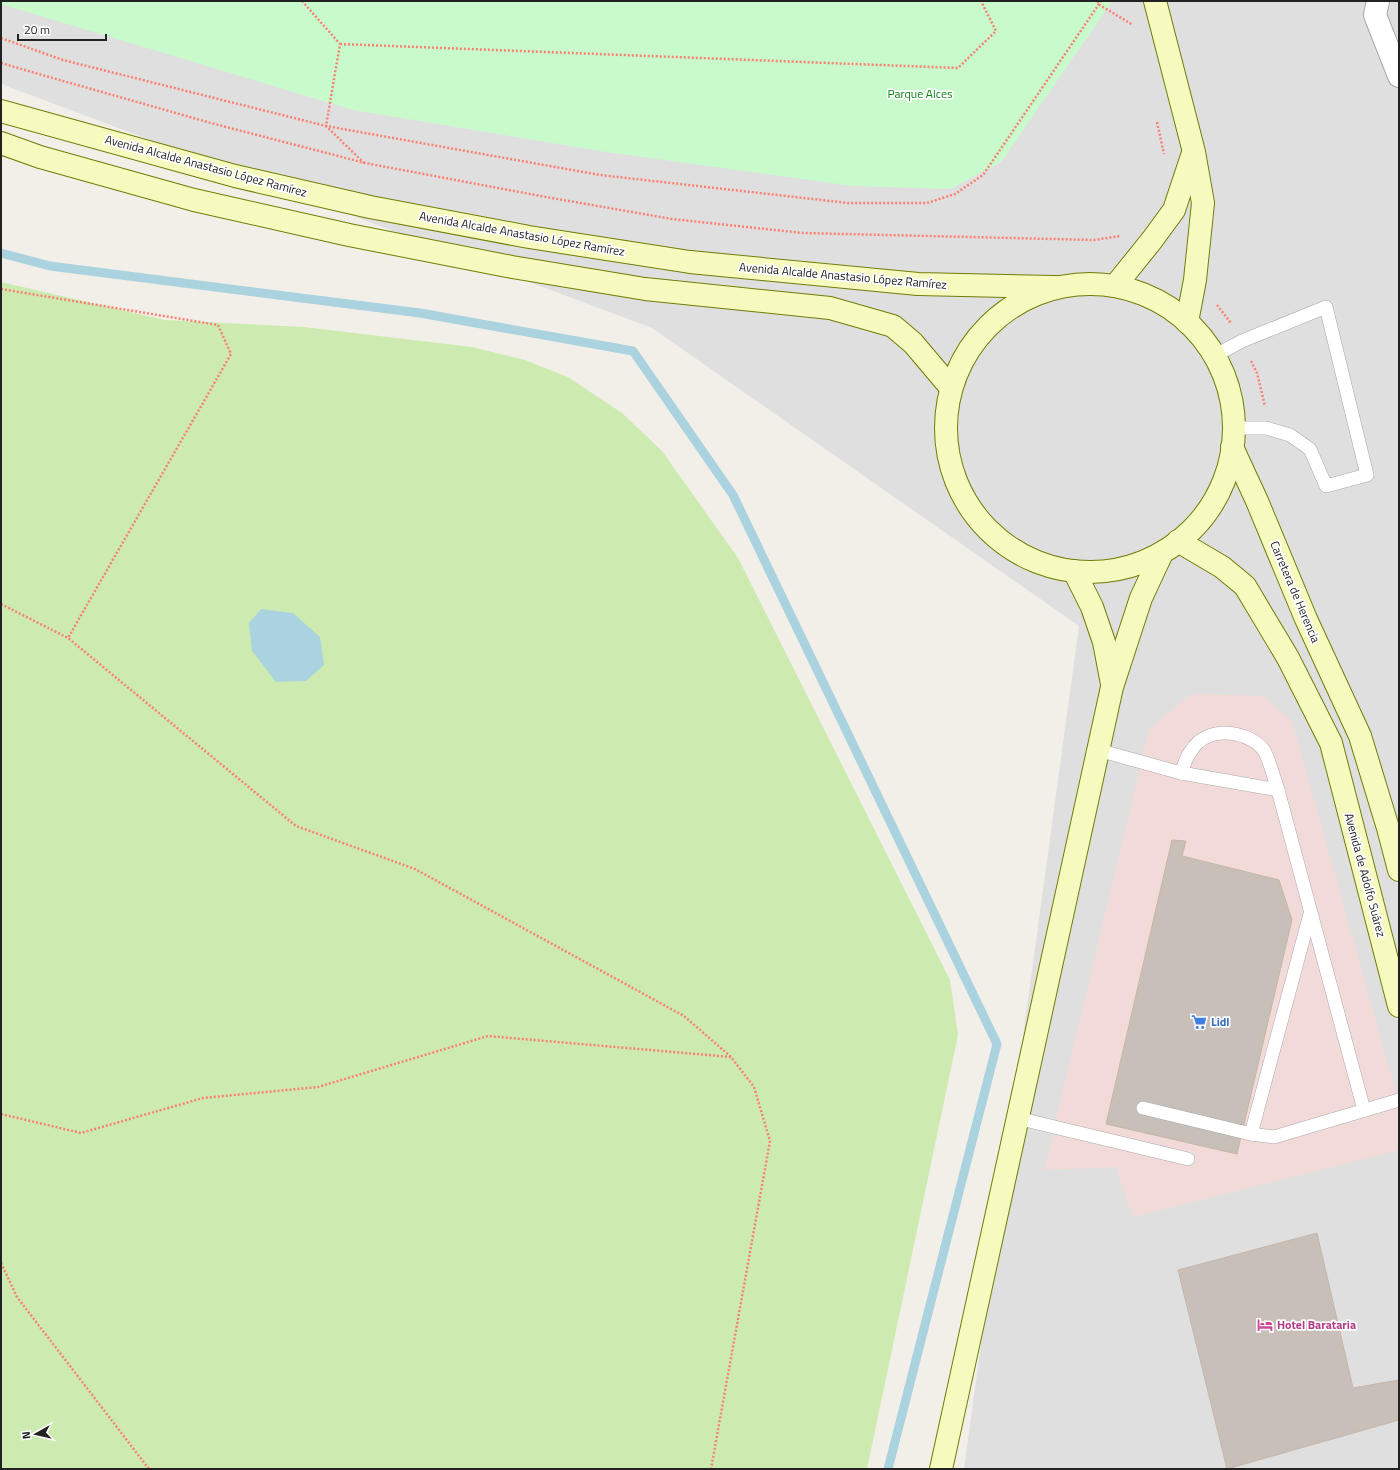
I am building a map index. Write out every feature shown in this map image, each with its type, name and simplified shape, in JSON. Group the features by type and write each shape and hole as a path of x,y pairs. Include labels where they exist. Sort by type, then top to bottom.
{"street":[{"path":"1155,1 1194,152 1203,203 1195,280 1187,322"},
{"path":"1378,1 1375,15 1399,76"},
{"name":"Avenida Alcalde Anastasio López Ramírez","path":"1,111 235,176 370,207 529,237 690,262 918,284 1055,287"},
{"path":"1,143 40,157 194,200 349,235 504,266 645,289 830,308 893,326 913,343 951,388"},
{"path":"1115,286 1174,210 1194,152"},
{"path":"1085,284 1115,286 1142,293 1166,306 1187,322 1202,338 1214,356 1225,379 1230,397 1232,438 1226,474 1214,500 1198,522 1170,547 1144,562 1121,569 1098,572 1074,572 1034,561 998,540 970,509 952,471 946,430 951,388 962,360 979,335 1001,314 1027,298 1055,287 1085,284"},
{"name":"Carretera de Herencia","path":"1232,438 1306,619 1360,736 1394,827"},
{"path":"941,1469 1112,687 1141,598 1170,547"},
{"name":"Avenida de Adolfo Suárez","path":"1170,547 1222,567 1245,586 1288,658 1331,743 1399,1006"},
{"path":"1074,572 1092,607 1104,642 1112,687"},
{"path":"1394,827 1399,870"}],"lane":[{"path":"1214,356 1242,341 1326,307 1367,475 1326,486 1310,449 1290,435 1266,428 1232,438"},
{"path":"1181,773 1191,750 1205,737 1224,732 1249,738 1264,750 1278,790 1364,1110"},
{"path":"1098,750 1181,773 1278,790"},
{"path":"1251,1134 1311,912"},
{"path":"1143,1108 1251,1134 1274,1137 1399,1100"},
{"path":"1018,1118 1188,1159"}],"path":[{"path":"302,1 340,44 958,68 996,31 981,1"},
{"path":"1,38 63,60 326,126 600,175 848,203 927,203 955,194 983,175 1099,2 1135,26"},
{"path":"326,126 340,44"},
{"path":"1,62 42,76 211,123 365,163 672,219 803,233 1094,240 1124,235"},
{"path":"1156,116 1166,161"},
{"path":"326,126 365,163"},
{"path":"1,289 218,325 231,354 68,638"},
{"path":"1,604 68,638 296,826 415,869 684,1016 731,1057 754,1088 770,1141 712,1469"},
{"path":"1,1114 81,1133 203,1098 318,1087 488,1036 731,1057"},
{"path":"1,1264 18,1297 148,1469"}],"shaded area":[{"path":"1,1 1399,1 1399,1469 964,1469 1079,626 652,328 1,84"},
{"path":"1191,694 1263,696 1292,721 1399,1104 1399,1150 1133,1217 1116,1167 1044,1170 1149,730"}],"green space":[{"name":"Parque Alces","path":"1,1 1110,1 1111,3 1001,162 950,189 853,186 606,152 353,110 1,4"},
{"path":"1,282 165,320 304,327 472,347 525,360 568,377 622,413 662,451 738,558 950,980 958,1035 867,1469 1,1469"}],"water":[{"path":"261,609 293,613 320,637 324,665 306,681 276,682 252,651 249,623"}],"building":[{"name":"Lidl","path":"1172,840 1186,841 1182,856 1279,880 1292,920 1237,1154 1106,1124"},
{"name":"Hotel Barataria","path":"1317,1233 1353,1388 1399,1380 1399,1420 1227,1469 1178,1270"}],"waterway":[{"path":"1,253 50,266 420,313 633,351 733,495 997,1044 888,1469"}],"place":[{"name":"Lidl","path":"1199,1022"},
{"name":"Hotel Barataria","path":"1265,1325"}]}
